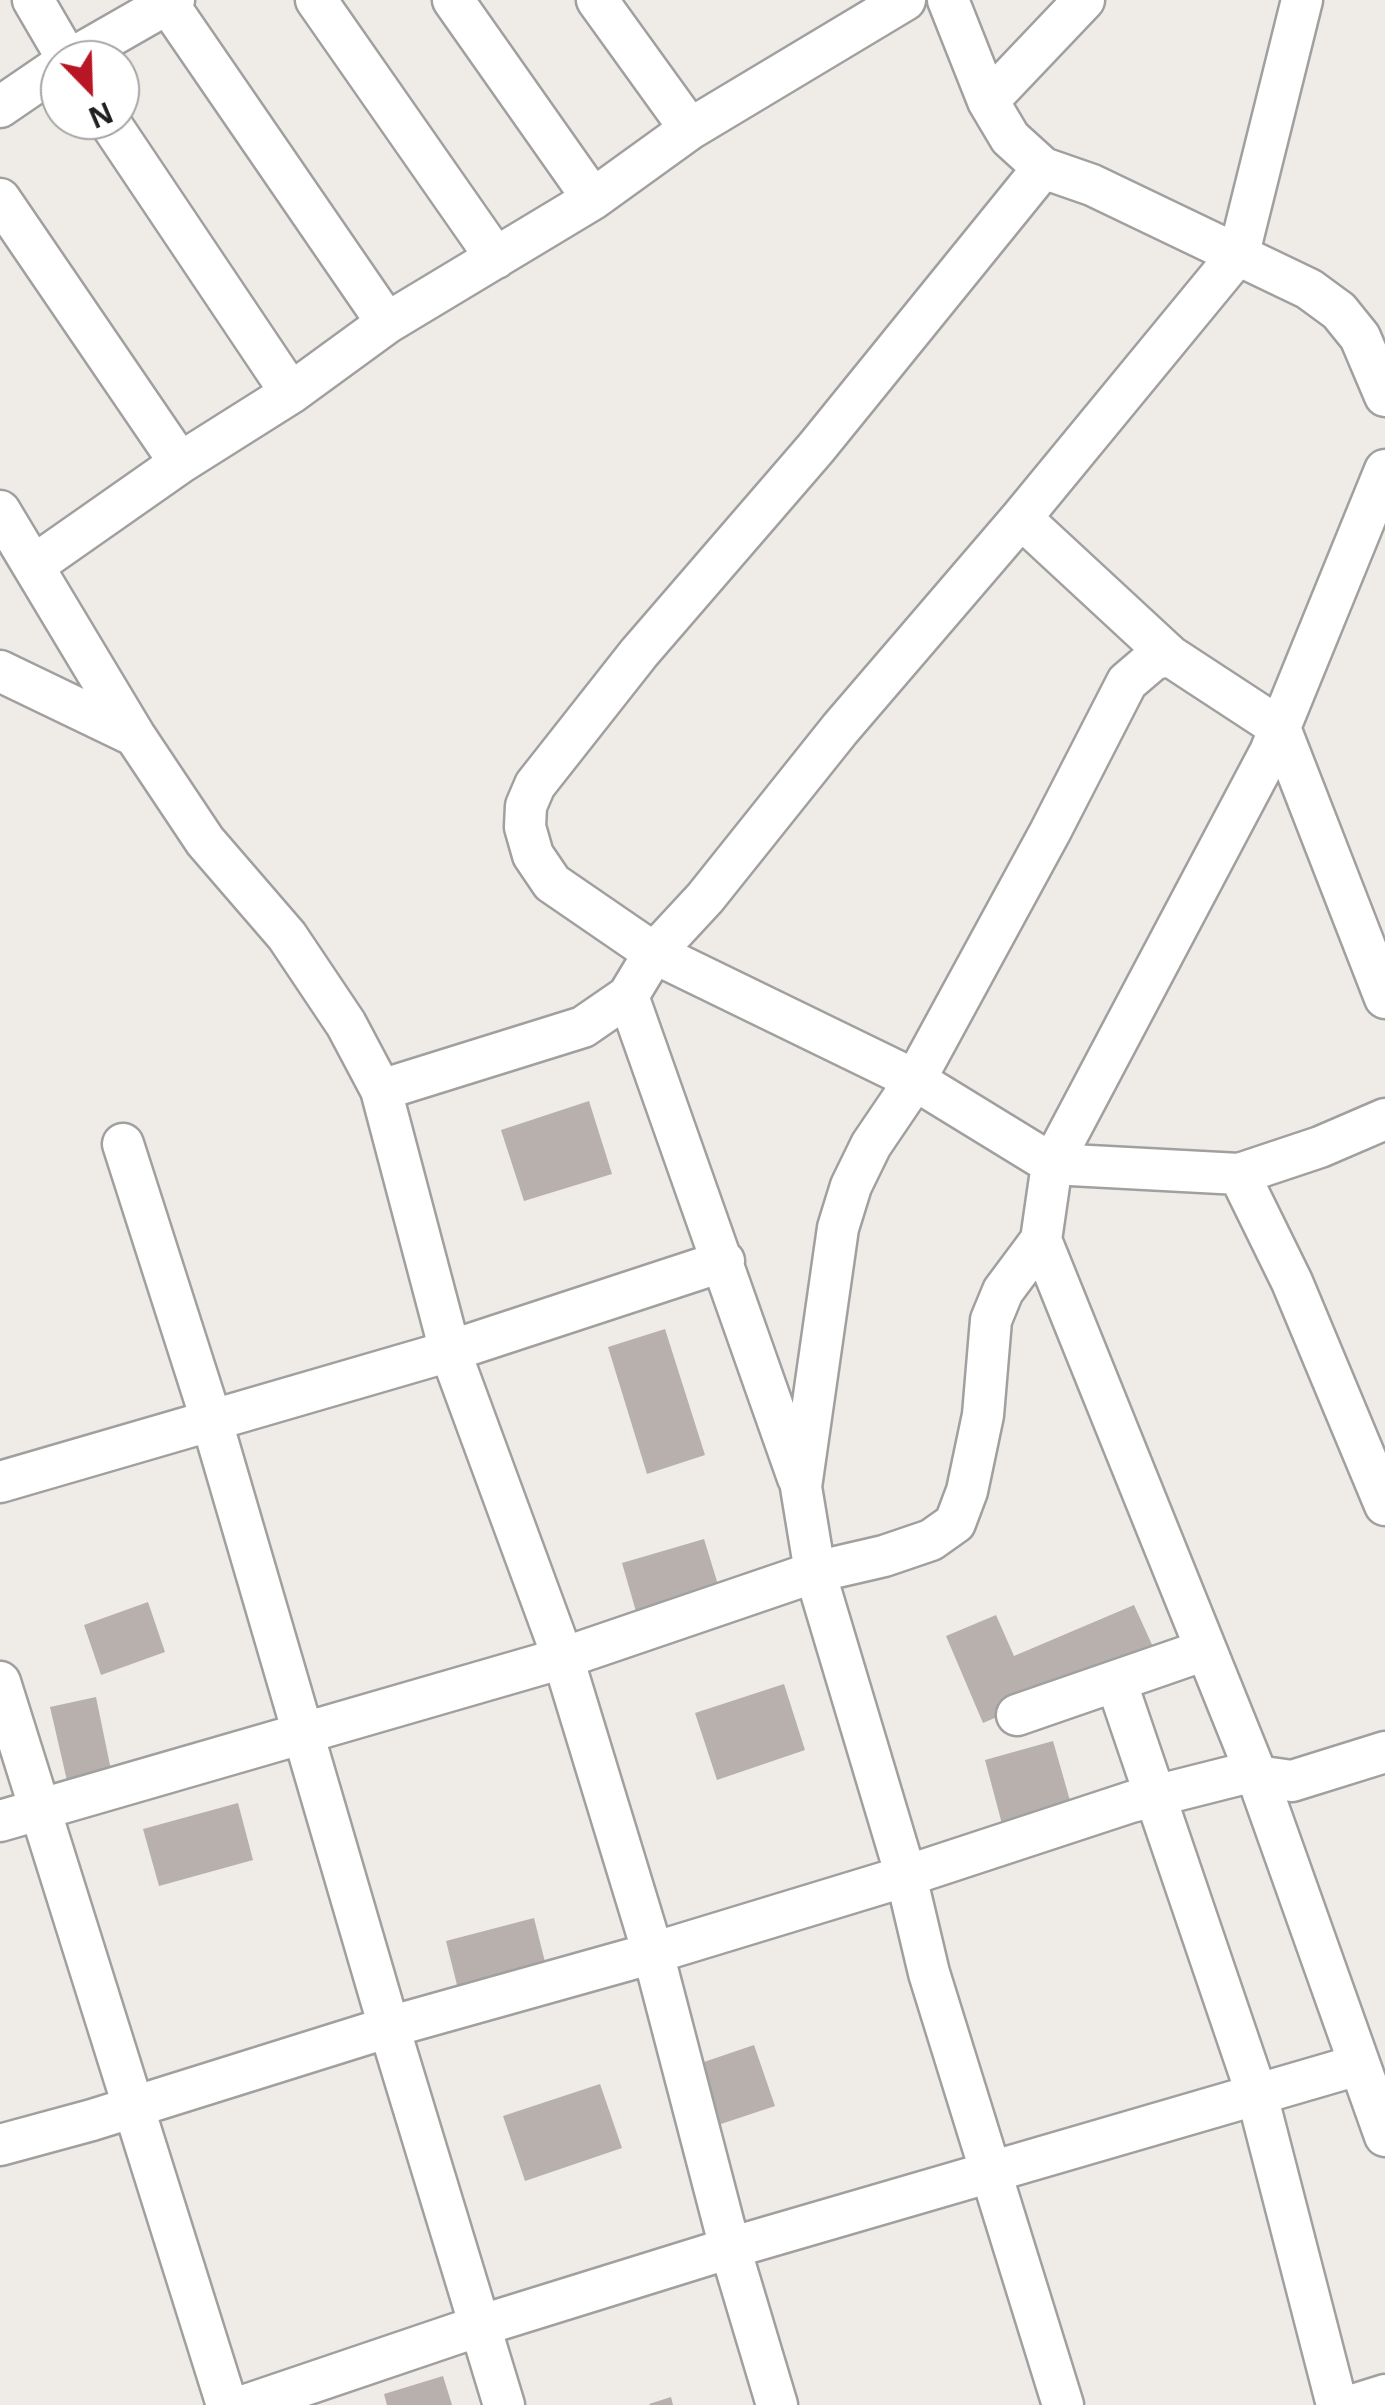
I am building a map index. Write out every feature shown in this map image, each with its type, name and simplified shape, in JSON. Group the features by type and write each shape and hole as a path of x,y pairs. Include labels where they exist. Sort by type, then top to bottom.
{"street":[{"path":"33,0 57,40"},
{"path":"316,0 496,258"},
{"path":"453,0 593,199"},
{"path":"598,0 690,129"},
{"path":"33,566 180,463 291,394 387,323 593,199 690,129 905,0"},
{"path":"988,101 1084,0"},
{"path":"381,1090 583,1028 628,996 654,953 705,898 840,728 1240,254 1302,0"},
{"path":"104,40 171,2 387,323"},
{"path":"949,4 988,101 1010,138 1043,168 1092,184 1310,289 1339,311 1360,337 1385,396"},
{"path":"0,107 40,80"},
{"path":"121,140 291,394"},
{"path":"1043,168 535,785 526,806 524,827 533,855 552,884 654,953 916,1080 1052,1164 1238,1174 1320,1147 1385,1118"},
{"path":"0,199 180,463"},
{"path":"0,1821 564,1658 815,1572 931,1540 954,1522 968,1491 983,1415 988,1342 995,1306 1041,1240 1052,1164 1280,728 1385,470"},
{"path":"0,511 135,736 205,841 286,936 346,1024 381,1090 450,1351 564,1658 653,1953 730,2248 777,2405"},
{"path":"1021,518 1170,656 1280,728 1385,998"},
{"path":"801,1486 838,1228 851,1186 871,1145 916,1080 1127,682 1154,659 1170,656"},
{"path":"0,671 135,736"},
{"path":"628,996 801,1486 815,1572 906,1876 929,1974 1063,2405"},
{"path":"123,1144 212,1422 504,2405"},
{"path":"1238,1174 1292,1282 1385,1506"},
{"path":"1041,1240 1257,1776 1385,2136"},
{"path":"0,1482 450,1351 724,1261"},
{"path":"1017,1715 1205,1650"},
{"path":"1116,1681 1256,2095 1337,2405"},
{"path":"0,1682 228,2405"},
{"path":"0,2144 389,2027 653,1953 1156,1796 1242,1774 1292,1780 1385,1752"},
{"path":"246,2405 479,2326 730,2248 1358,2065"},
{"path":"1353,2405 1385,2395"}],"building":[{"path":"589,1101 612,1174 524,1201 501,1130"},
{"path":"665,1329 705,1455 647,1474 608,1347"},
{"path":"704,1539 720,1591 637,1615 622,1563"},
{"path":"148,1602 165,1652 101,1675 84,1625"},
{"path":"1134,1605 1154,1649 983,1723 946,1636 996,1615 1014,1656"},
{"path":"784,1684 805,1750 717,1780 695,1713"},
{"path":"96,1697 112,1775 68,1785 50,1707"},
{"path":"1053,1741 1071,1804 1002,1824 985,1760"},
{"path":"238,1803 253,1860 159,1886 143,1829"},
{"path":"534,1918 546,1966 458,1989 446,1941"},
{"path":"754,2045 775,2106 718,2125 698,2064"},
{"path":"600,2084 622,2148 525,2181 503,2116"},
{"path":"443,2376 452,2405 387,2405 384,2394"},
{"path":"671,2397 673,2405 649,2404"}]}
